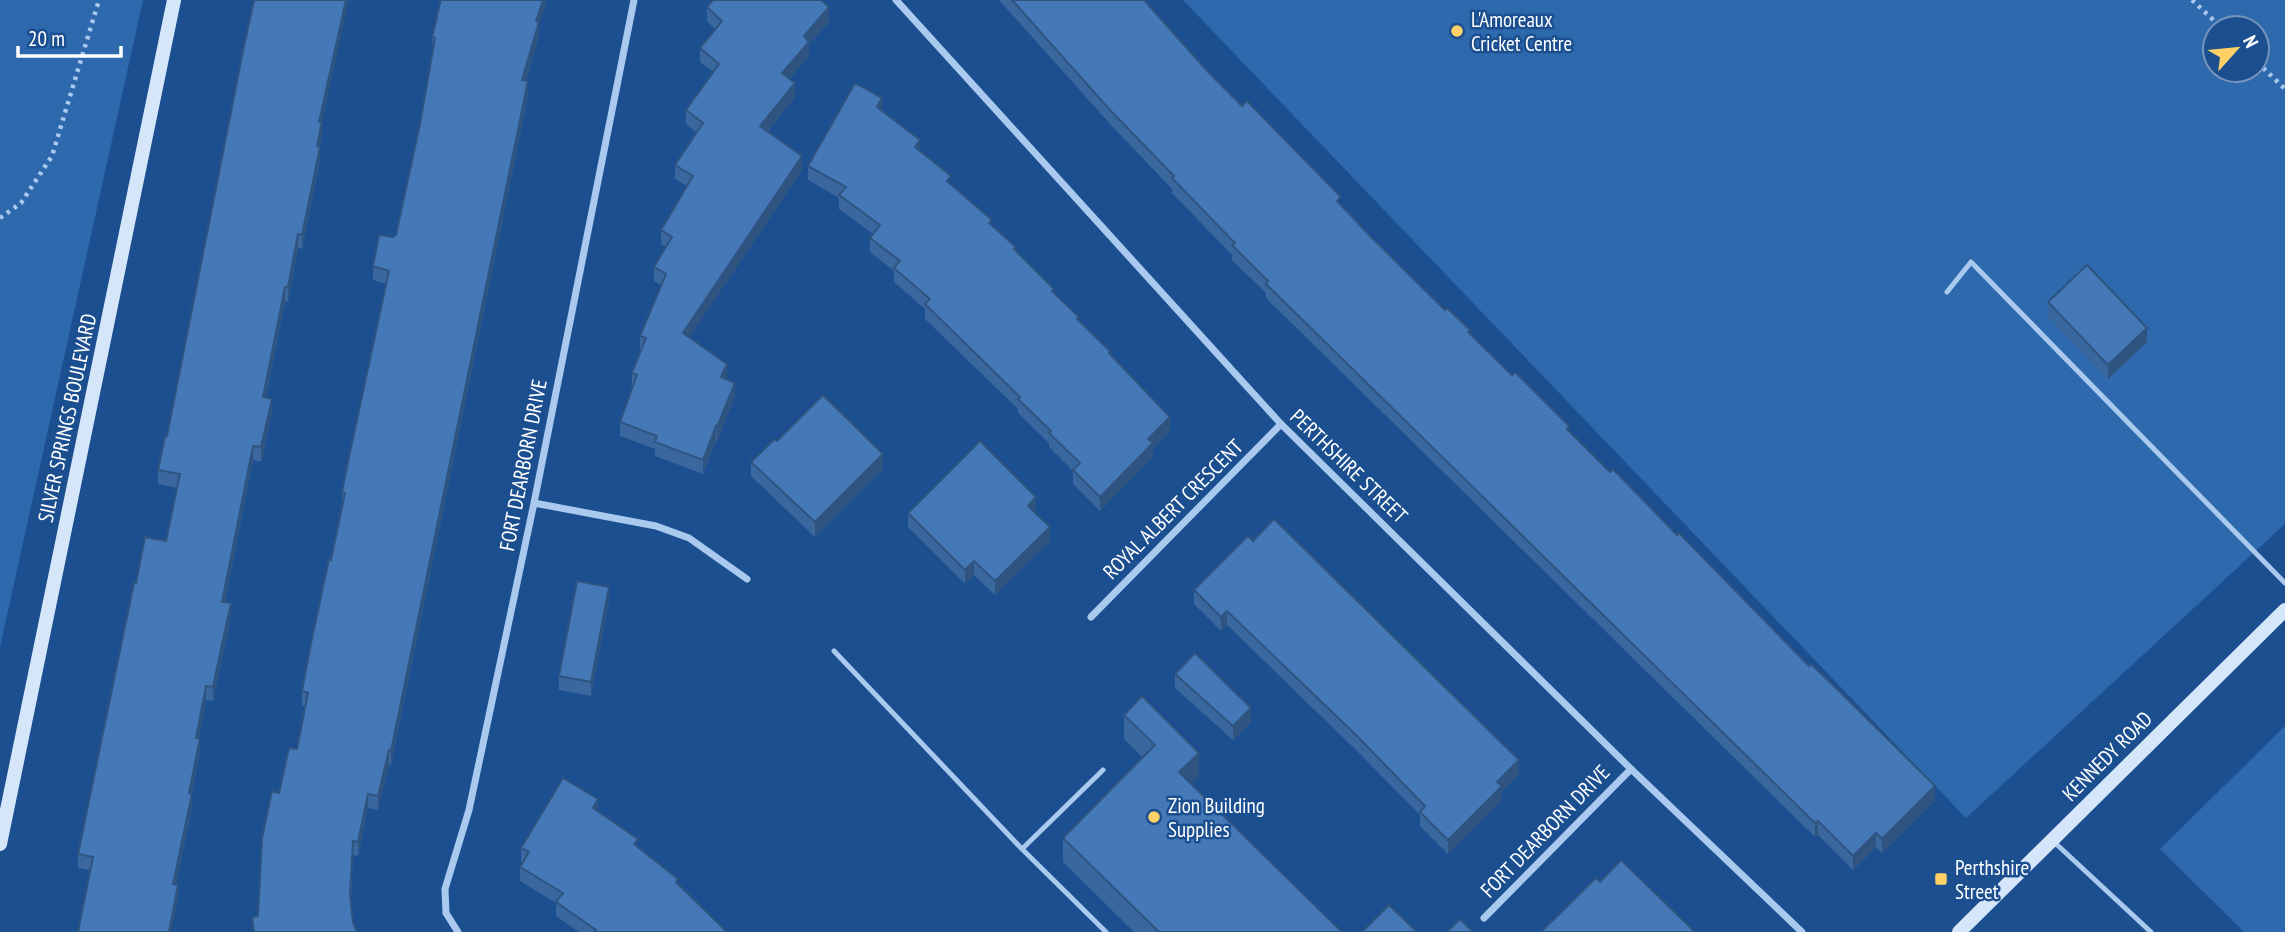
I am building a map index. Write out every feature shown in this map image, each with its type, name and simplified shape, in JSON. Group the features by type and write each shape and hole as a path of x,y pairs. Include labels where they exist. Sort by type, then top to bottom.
{"street":[{"name":"SILVER SPRINGS BOULEVARD","path":"0,844 174,0"},
{"name":"FORT DEARBORN DRIVE","path":"458,932 446,913 445,889 469,810 534,503 634,0"},
{"name":"PERTHSHIRE STREET","path":"896,0 1280,425 1631,769 1802,932"},
{"name":"ROYAL ALBERT CRESCENT","path":"1090,617 1280,425"},
{"path":"534,503 667,530 690,538 747,579"},
{"name":"KENNEDY ROAD","path":"1959,932 2285,610"},
{"name":"FORT DEARBORN DRIVE","path":"1485,918 1631,769"}],"lane":[{"path":"1947,292 1971,262 2285,583"},
{"path":"834,651 1022,849 1105,932"},
{"path":"1022,849 1103,770"},
{"path":"2052,840 2151,932"}],"path":[{"path":"0,218 21,203 52,156 99,0"},
{"path":"2192,0 2207,14"},
{"path":"2271,76 2285,89"}],"shaded area":[{"path":"0,0 143,0 0,647"},
{"path":"1183,0 2285,0 2285,524 1966,818"},
{"path":"2285,726 2285,932 2244,932 2160,849"}],"building":[{"path":"254,0 346,0 319,122 322,122 317,146 320,147 302,235 298,234 288,287 285,287 263,397 272,399 261,447 253,446 222,602 231,603 213,687 206,686 196,738 200,738 189,793 192,794 173,884 178,885 169,932 78,932 93,857 78,854 134,583 145,537 166,541 180,474 158,470"},
{"path":"441,0 543,0 522,80 528,81 391,751 389,750 378,796 368,794 358,842 353,841 350,895 357,932 254,932 252,917 258,916 262,838 272,791 279,793 289,748 297,749 308,693 302,691 311,643 329,559 331,560 345,493 342,492 349,457 389,271 373,266 379,235 396,235 420,124 435,38 432,37"},
{"path":"713,0 821,0 829,7 804,36 809,42 782,73 795,83 760,126 802,156 683,333 727,364 721,377 735,383 703,460 655,442 657,436 620,422 637,375 632,373 646,338 640,336 666,274 654,267 672,237 661,230 693,176 675,165 703,123 686,110 719,64 700,48 722,21 707,7"},
{"path":"1012,0 1144,0 1242,106 1247,101 1341,197 1337,201 1371,237 1445,310 1447,308 1470,330 1468,332 1512,375 1515,372 1610,472 1613,469 1809,666 1811,664 1935,786 1882,839 1876,833 1853,856 1818,821 1815,823 1266,284 1268,281 1232,245 1235,243 1172,178 1174,176 1110,110"},
{"path":"855,83 882,98 877,107 920,140 915,147 951,176 947,181 992,220 989,223 1016,247 1014,249 1079,317 1077,319 1170,417 1148,439 1153,443 1100,497 1073,470 1080,463 1018,399 1020,397 925,304 930,299 894,268 900,261 870,238 880,225 839,195 846,187 808,166"},
{"path":"2087,265 2147,328 2108,365 2048,302"},
{"path":"823,395 883,454 815,522 751,462 775,439 777,441"},
{"path":"980,441 1036,497 1028,506 1050,527 995,581 974,561 965,570 908,513"},
{"path":"1274,519 1519,760 1497,782 1502,786 1448,840 1420,812 1425,806 1357,736 1227,611 1221,617 1194,590 1248,536 1253,541"},
{"path":"577,581 609,587 591,682 559,676"},
{"path":"1195,653 1251,708 1233,726 1175,674"},
{"name":"Zion Building Supplies","path":"1142,696 1199,753 1179,772 1342,932 1159,932 1063,838 1155,745 1124,715"},
{"path":"563,778 598,799 593,808 638,839 634,844 678,879 676,882 727,932 594,932 596,930 556,902 563,893 520,867 529,852 521,848"},
{"path":"1621,860 1695,932 1542,931 1596,878 1600,882"},
{"path":"1389,905 1417,932 1362,932"},
{"path":"1460,919 1473,932 1447,932"}],"place":[{"name":"L'Amoreaux Cricket Centre","path":"1457,31"},
{"name":"Zion Building Supplies","path":"1154,817"},
{"name":"Perthshire Street","path":"1941,879"}]}
